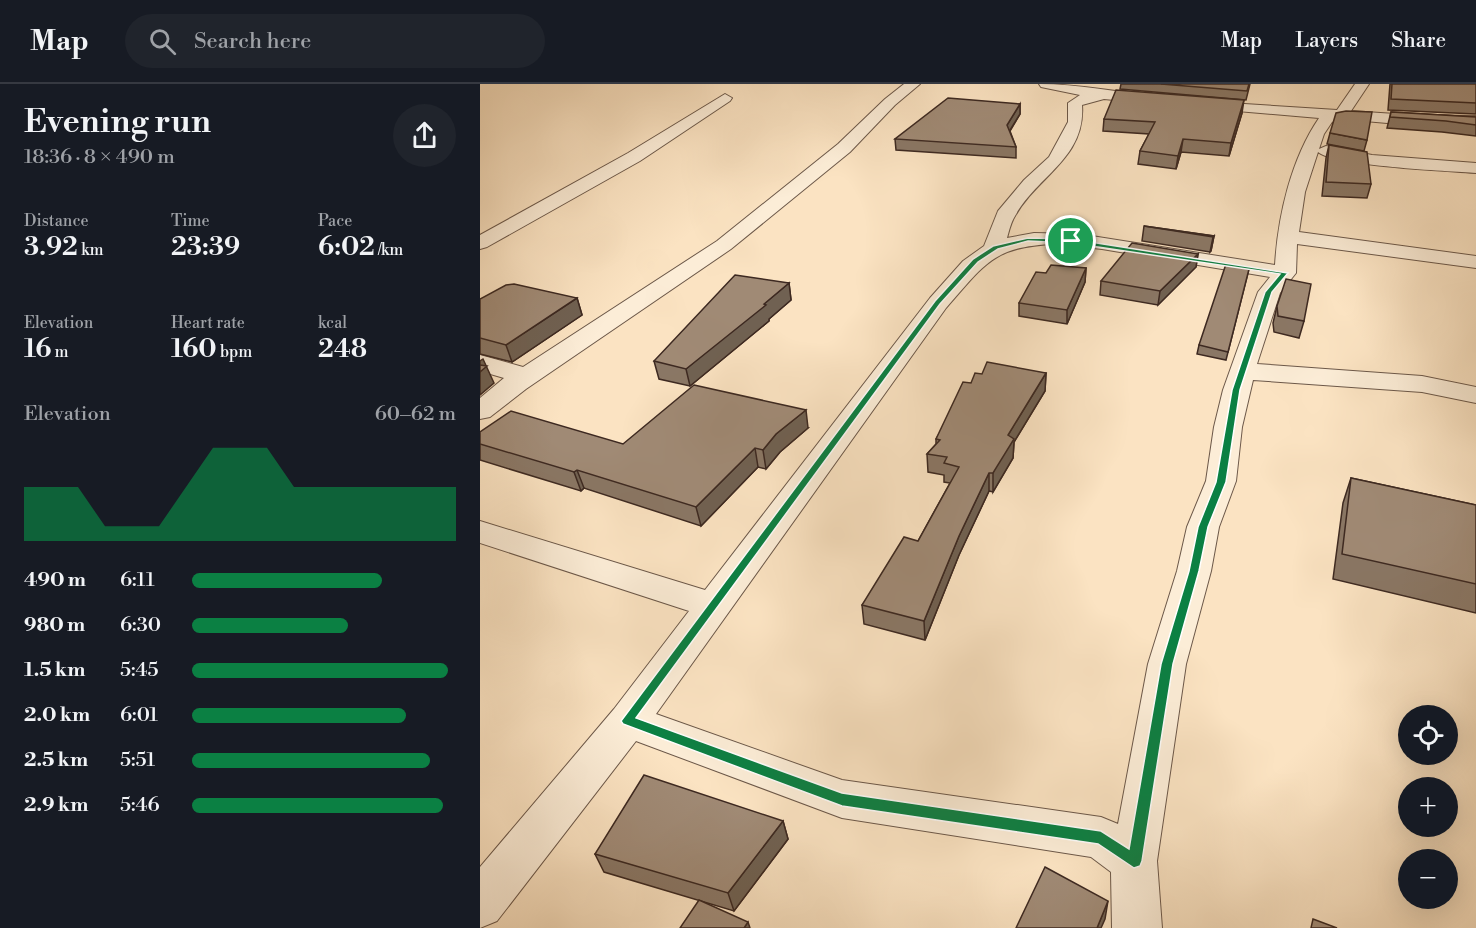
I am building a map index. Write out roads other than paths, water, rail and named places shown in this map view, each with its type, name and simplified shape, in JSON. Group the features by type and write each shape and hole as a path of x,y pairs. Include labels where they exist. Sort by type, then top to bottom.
{"street":[{"path":"480,411 517,382 724,245 844,148 890,102 913,84"},
{"path":"1046,84 1104,95 1168,102"},
{"path":"1138,98 1153,84"},
{"path":"1137,928 1134,861 1167,664 1194,571 1203,527 1221,482 1228,427 1242,371 1269,292 1285,273 1296,192 1310,148 1326,119 1341,115 1362,84"},
{"path":"996,248 995,240 1005,215 1030,184 1056,160 1072,131 1076,122 1075,103 1081,99 1104,95"},
{"path":"480,243 634,157 725,98"},
{"path":"1185,103 1432,121 1476,121"},
{"path":"1310,148 1371,159 1476,168"},
{"path":"1289,237 1476,262"},
{"path":"480,904 628,721 711,605 938,303 975,260 996,248 1028,239 1071,241 1285,273"},
{"path":"480,363 515,373 518,376 517,382"},
{"path":"1242,371 1422,384 1476,395"},
{"path":"480,532 711,605"},
{"path":"628,721 842,800 1101,838 1134,861"}]}
